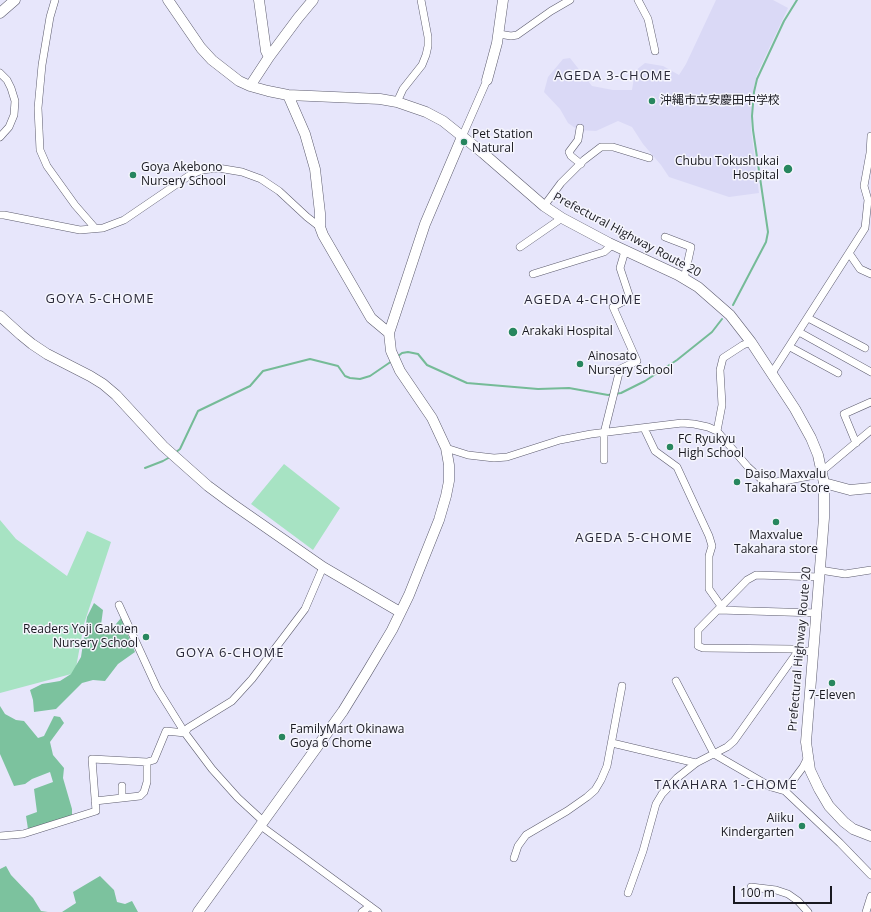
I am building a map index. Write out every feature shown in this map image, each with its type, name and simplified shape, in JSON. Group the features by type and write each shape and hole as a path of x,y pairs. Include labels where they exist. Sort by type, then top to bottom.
{"street":[{"path":"0,14 15,0"},
{"path":"55,0 50,17 42,65 38,108 40,150 47,166 67,194 95,228"},
{"name":"Prefectural Highway Route 20","path":"168,0 201,48 212,60 230,75 250,86 288,95 361,97 397,102 417,108 443,121 544,206 562,218 612,245 698,287 730,315 751,342 795,408 811,438 822,471 824,483 824,518 806,729 808,757 810,770 829,806 853,829 871,836"},
{"path":"259,0 266,51 269,57"},
{"path":"250,86 269,57 313,0"},
{"path":"397,102 403,89 422,65 426,55 428,37 421,0"},
{"path":"198,912 343,711 392,630 417,576 439,520 446,496 448,481 449,465 446,448 432,418 400,371 394,359 389,333 425,224 487,80 499,34 503,0"},
{"path":"499,34 511,36 517,35 551,11 570,0"},
{"path":"638,0 648,19 655,50"},
{"path":"0,73 11,88 15,101 14,115 9,127 0,137"},
{"path":"288,95 305,134 315,169 320,213 320,227 328,245 371,318 389,333"},
{"path":"580,128 578,140 569,152 571,156 581,164"},
{"path":"772,373 790,347 827,286 850,253 864,228 870,200 864,186 871,153 871,136"},
{"path":"544,206 561,183 602,147 613,147 649,158"},
{"path":"0,215 80,230 103,228 124,220 190,175 202,170 218,168 242,172 261,179 280,191 307,217 320,227"},
{"path":"520,247 562,218"},
{"path":"665,237 691,247 684,279"},
{"path":"533,274 604,252 612,245"},
{"path":"604,460 604,433 620,370 637,361 613,306 630,298 620,268 624,251"},
{"path":"850,253 860,269 871,274"},
{"path":"0,316 32,344 103,384 116,395 172,455 208,486 323,568 400,612"},
{"path":"808,318 865,348"},
{"path":"799,332 871,372"},
{"path":"717,431 722,405 720,370 723,358 743,345 751,342"},
{"path":"790,347 838,373"},
{"path":"856,442 844,414 871,402"},
{"path":"446,448 468,455 500,458 560,440 682,423 708,427 717,431 748,467 761,479 768,483 815,475 822,471 871,430"},
{"path":"644,428 655,451 677,467 709,536 712,546 709,556 709,589 719,608"},
{"path":"824,483 850,490 871,488"},
{"path":"185,733 188,728 232,701 252,679 305,609 323,568"},
{"path":"803,652 793,649 703,648 698,646 698,630 747,580 756,575 845,574 871,570"},
{"path":"119,605 157,688 185,733 212,769 262,824 378,912"},
{"path":"719,608 817,613"},
{"path":"628,893 656,804 662,794 678,778 696,764 727,747 734,741 796,654 813,650"},
{"path":"676,681 714,754 771,787 785,790 840,842 871,875"},
{"path":"514,858 518,846 526,835 567,811 595,790 607,766 622,686"},
{"path":"0,836 23,834 96,811 92,759 147,762 154,760 166,731 185,733"},
{"path":"612,743 696,764"},
{"path":"785,790 808,757"},
{"path":"95,801 140,796 144,792 147,782 147,762"},
{"path":"122,786 122,798"},
{"path":"751,887 776,890 788,894 798,901 808,912"},
{"path":"866,912 871,896"},
{"path":"362,912 370,906"}],"shaded area":[{"name":"沖縄市立安慶田中学校","path":"716,0 773,0 788,8 757,74 753,92 751,129 759,193 729,197 669,177 643,144 632,127 618,121 596,131 578,130 568,123 560,109 544,92 548,77 563,59 570,58 592,86 613,90 632,90 635,71 645,63 663,66 679,75 686,64"}],"green space":[{"path":"284,464 340,508 313,550 251,504"},
{"path":"0,520 16,539 67,576 87,531 111,542 84,624 75,673 0,693"},
{"path":"94,603 103,610 101,625 111,630 121,618 135,652 118,664 105,681 93,680 82,683 56,709 34,712 30,690 42,684 60,681 71,674 81,657 87,617"},
{"path":"0,706 5,714 16,720 24,721 38,738 44,736 54,716 60,717 64,723 50,742 53,755 64,768 63,778 72,809 72,816 28,829 26,816 37,812 34,789 53,782 50,772 32,779 25,784 14,786 0,754"},
{"path":"6,866 11,875 33,898 41,911 48,912 0,912 0,869"},
{"path":"100,876 114,890 117,902 125,904 132,901 138,912 62,912 76,903 73,892"}],"waterway":[{"path":"733,305 766,242 768,232 753,130 752,116 754,92 757,79 784,21 797,0"},
{"path":"397,357 402,353 408,352 418,354 427,365 467,383 538,389 569,388 608,395 621,393 645,381 677,360 712,332 722,319"},
{"path":"175,453 180,449 198,411 250,386 263,371 310,359 338,366 345,376 360,379 370,376 392,361"},
{"path":"145,468 170,457"}],"place":[{"name":"沖縄市立安慶田中学校","path":"652,101"},
{"name":"Pet Station Natural","path":"464,142"},
{"name":"Chubu Tokushukai Hospital","path":"788,169"},
{"name":"Goya Akebono Nursery School","path":"133,175"},
{"name":"Arakaki Hospital","path":"513,332"},
{"name":"Ainosato Nursery School","path":"580,364"},
{"name":"FC Ryukyu High School","path":"670,447"},
{"name":"Daiso Maxvalu Takahara Store","path":"737,482"},
{"name":"Maxvalue Takahara store","path":"776,522"},
{"name":"Readers Yoji Gakuen Nursery School","path":"146,637"},
{"name":"7-Eleven","path":"832,683"},
{"name":"FamilyMart Okinawa Goya 6 Chome","path":"282,737"},
{"name":"Aiiku Kindergarten","path":"802,826"}],"district":[{"name":"AGEDA 3-CHOME","path":"613,76"},
{"name":"GOYA 5-CHOME","path":"100,299"},
{"name":"AGEDA 4-CHOME","path":"583,300"},
{"name":"AGEDA 5-CHOME","path":"634,538"},
{"name":"GOYA 6-CHOME","path":"230,653"},
{"name":"TAKAHARA 1-CHOME","path":"726,785"}]}
